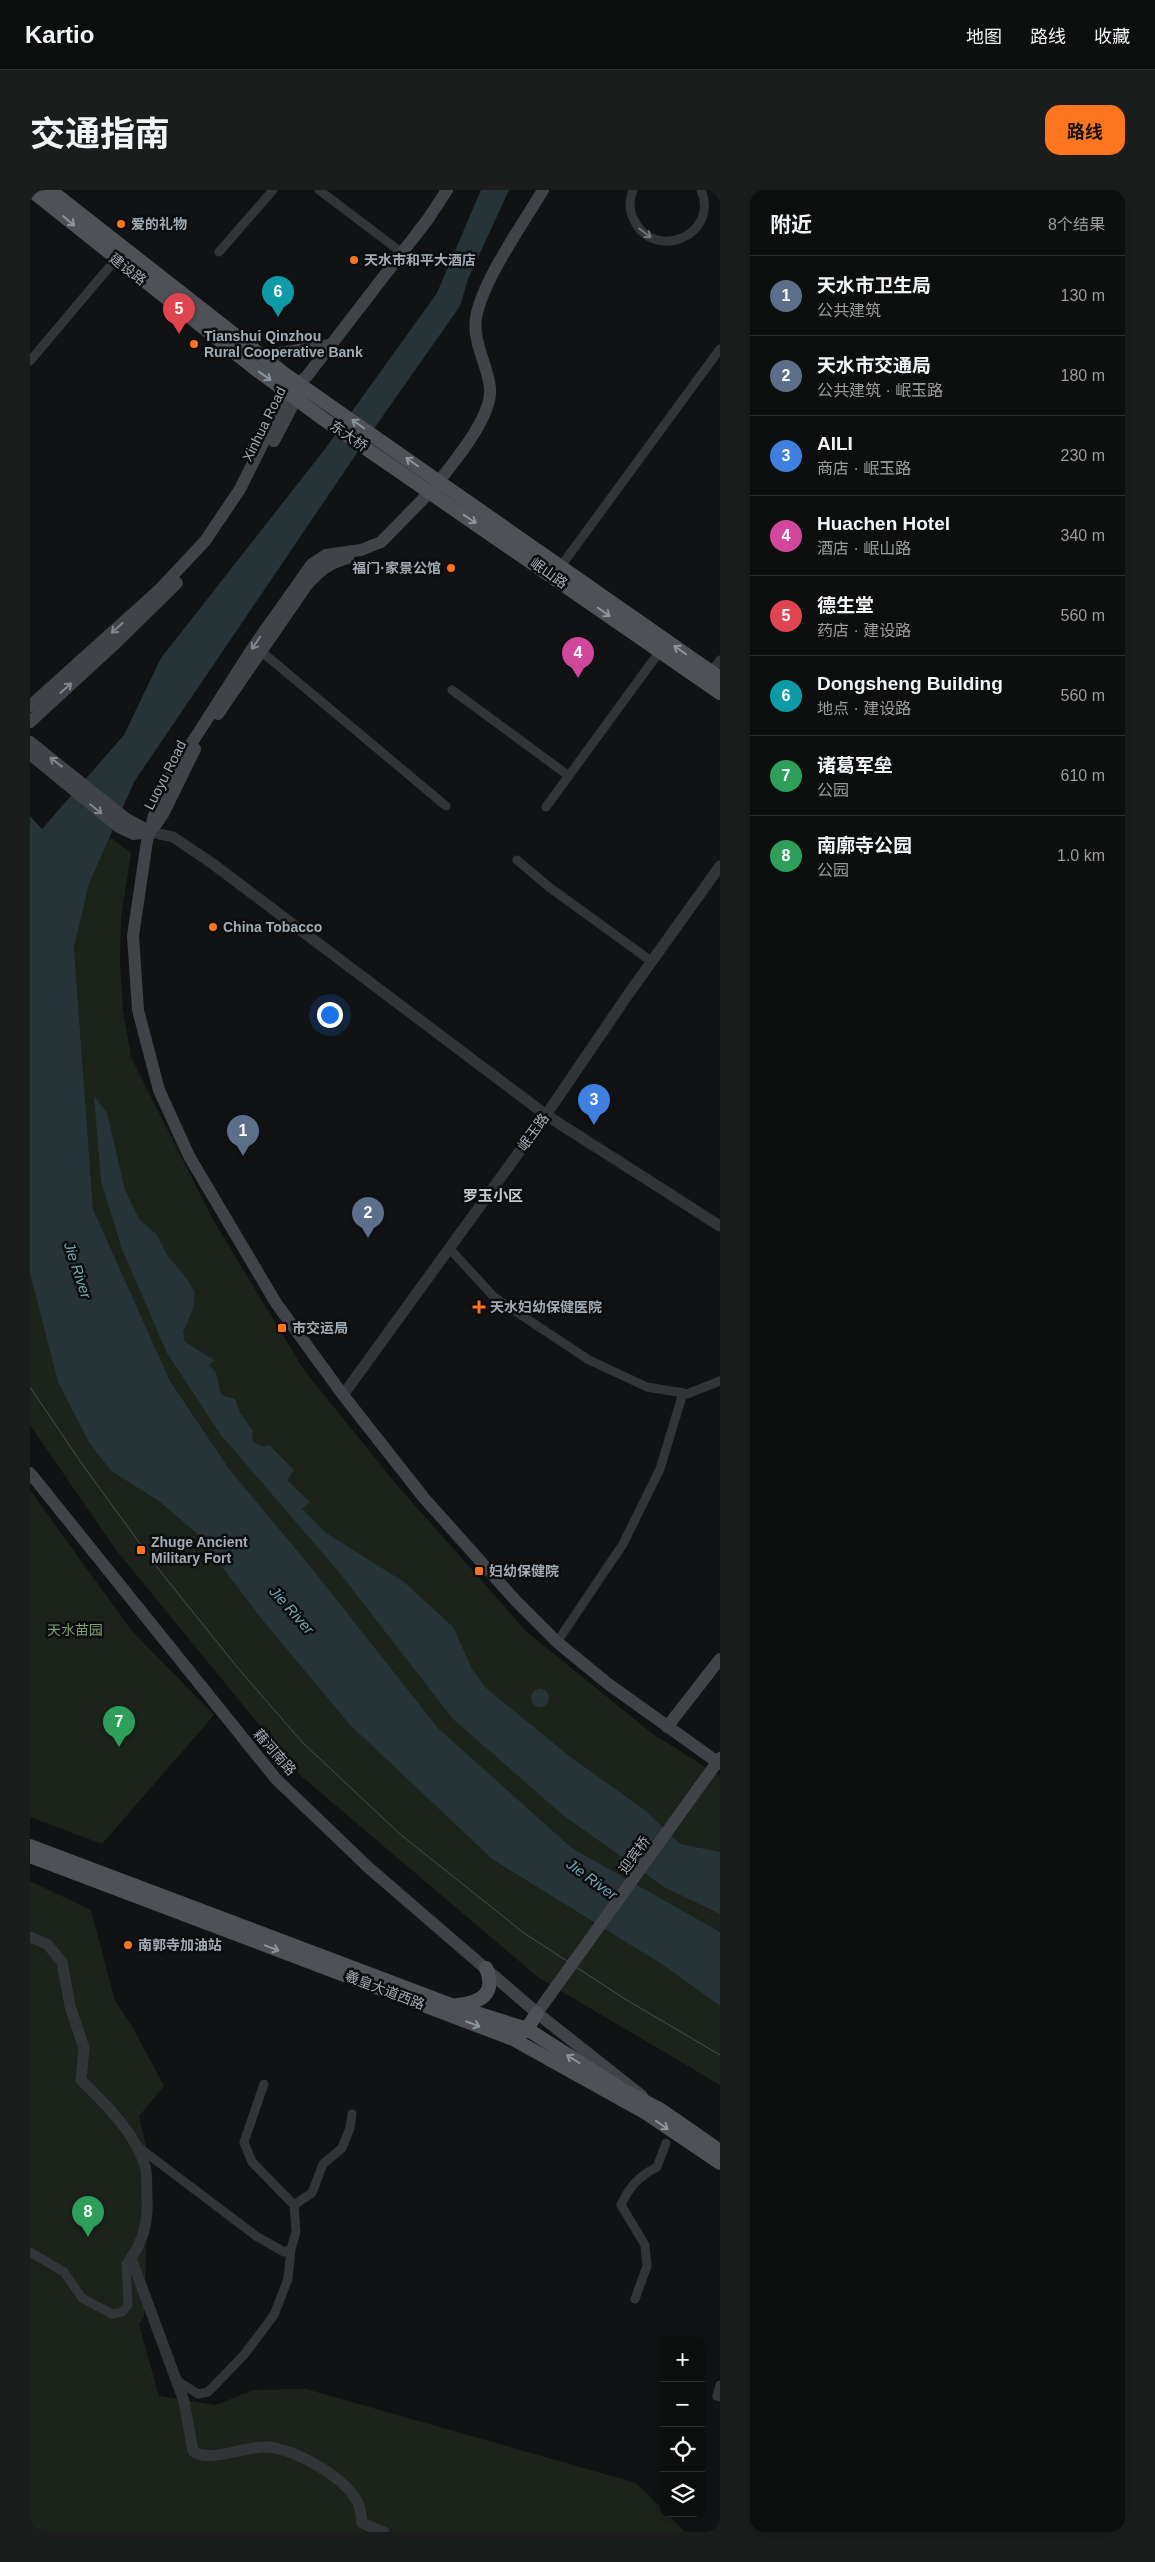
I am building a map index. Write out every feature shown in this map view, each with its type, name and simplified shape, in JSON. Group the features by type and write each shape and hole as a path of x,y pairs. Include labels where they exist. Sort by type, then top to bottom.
{"main road":[{"name":"建设路","path":"31,190 116,259 294,392 332,406"},
{"name":"建设路","path":"50,190 262,356 294,392 322,418"},
{"path":"294,392 428,219 448,190"},
{"name":"Luoyu Road","path":"150,832 155,812 168,780 191,741 312,564 326,555 361,550 381,542 430,492 462,453 487,408 490,389 480,352 476,320 482,294 543,190"},
{"path":"262,356 329,345"},
{"name":"Xinhua Road","path":"30,706 158,591 205,541 240,489 294,392"},
{"name":"Xinhua Road","path":"30,722 165,596 208,546 246,491 294,392"},
{"name":"东大桥","path":"332,406 439,481"},
{"name":"东大桥","path":"322,418 376,455"},
{"name":"岷山路","path":"376,455 720,693"},
{"name":"岷山路","path":"439,481 716,675"},
{"name":"Luoyu Road","path":"150,832 163,814 197,745 306,586 319,570 334,562 370,554 388,546 416,516 430,492"},
{"path":"30,742 77,786 122,823 150,832 133,936 138,1010 158,1090 189,1156 276,1303 343,1395 424,1498 516,1601 557,1642 607,1683 720,1764"},
{"path":"30,754 77,786"},
{"name":"藉河南路","path":"30,1473 276,1779 369,1868 537,2013 660,2110"},
{"path":"668,1727 720,1659"},
{"name":"迎宾桥","path":"537,2013 554,1993 720,1758"},
{"name":"羲皇大道西路","path":"30,1846 454,2006 527,2029 623,2090 660,2110 720,2151"},
{"name":"羲皇大道西路","path":"30,1856 513,2039 646,2113 720,2163"},
{"path":"454,2006 478,2002 484,1997 490,1983 486,1968"},
{"path":"513,2039 527,2029 537,2013"}],"street":[{"path":"219,252 273,190"},
{"path":"319,190 401,252"},
{"path":"633,190 630,204 637,226 645,235 657,240 670,242 688,235 700,221 704,209 701,190"},
{"path":"30,361 116,259"},
{"path":"560,566 720,349"},
{"path":"546,808 660,651"},
{"path":"262,652 446,806"},
{"path":"716,675 720,660"},
{"path":"452,690 569,776"},
{"path":"150,832 173,837 213,864 546,1115 720,1226"},
{"path":"517,860 549,887 651,961"},
{"name":"岷玉路","path":"343,1395 546,1115 651,961 720,866"},
{"path":"449,1248 494,1297 589,1360 647,1387 687,1394 720,1381"},
{"path":"557,1642 623,1544 660,1469 683,1393"},
{"path":"30,1937 47,1944 62,1962 70,2006 84,2048 81,2080 110,2109 134,2144 146,2167 148,2214 140,2245 126,2264 128,2305 122,2312 112,2314 82,2298 64,2272 30,2252"},
{"path":"176,2380 198,2394 208,2392 244,2355 274,2314 288,2279 296,2232 294,2205 252,2162 244,2142 264,2084"},
{"path":"294,2205 312,2192 323,2164 342,2148 350,2128 352,2114"},
{"path":"134,2144 256,2236 284,2252 292,2249"},
{"path":"635,2299 646,2266 644,2245 621,2205 630,2186 640,2175 657,2167 666,2144"},
{"path":"131,2258 176,2380 187,2414 191,2447 197,2454 206,2456 243,2449 268,2447 297,2456 335,2475 358,2502 362,2523 384,2532"},
{"path":"720,2386 717,2396 720,2397"}],"green space":[{"path":"110,837 131,853 121,918 120,963 123,1010 131,1057 212,1218 304,1370 396,1484 528,1633 653,1734 720,1776 720,1932 572,1848 439,1729 306,1561 230,1470 170,1381 93,1209 74,947 89,884"},
{"path":"30,1273 90,1444 111,1471 160,1502 197,1534 263,1621 350,1725 492,1859 663,1965 720,2006 720,2085 539,1978 301,1776 116,1550 30,1425"},
{"name":"天水苗园","path":"30,1490 131,1630 214,1715 102,1844 30,1817"},
{"path":"30,1881 91,1910 115,2001 132,2026 164,2086 139,2116 149,2159 144,2316 139,2325 159,2396 216,2405 253,2390 306,2389 636,2483 660,2507 660,2517 670,2517 685,2532 30,2532"}],"water":[{"name":"Jie River","path":"481,190 509,190 468,279 460,306 359,450 134,782 89,884 74,947 93,1209 170,1381 230,1470 306,1561 439,1729 572,1848 720,1932 720,2006 663,1965 492,1859 350,1725 263,1621 197,1534 160,1502 111,1471 90,1444 58,1382 30,1273 30,816 42,829 124,735 161,658 325,449 437,293"},
{"path":"94,1096 107,1113 125,1190 139,1219 156,1234 167,1255 187,1279 195,1293 193,1309 183,1332 185,1342 214,1360 209,1365 216,1373 221,1395 235,1399 240,1413 253,1431 254,1443 263,1447 269,1445 294,1470 287,1480 310,1502 302,1509 326,1533 404,1582 453,1627 472,1669 486,1688 569,1756 646,1811 680,1844 720,1852 720,1914 664,1887 564,1816 453,1719 339,1572 221,1435 167,1353 122,1249 101,1181"},
{"path":"536,1689 544,1689 549,1694 547,1705 536,1707 531,1702 531,1694"}],"tram line":[{"path":"30,1387 82,1464 160,1571 237,1667 302,1742 401,1835 524,1933 625,1999 720,2055"}],"place":[{"name":"爱的礼物","path":"121,224"},
{"name":"天水市和平大酒店","path":"354,260"},
{"name":"Dongsheng Building","path":"278,317"},
{"name":"德生堂","path":"179,334"},
{"name":"Tianshui Qinzhou Rural Cooperative Bank","path":"194,344"},
{"name":"福门·家景公馆","path":"451,568"},
{"name":"Huachen Hotel","path":"578,678"},
{"name":"China Tobacco","path":"213,927"},
{"name":"AILI","path":"594,1125"},
{"name":"天水市卫生局","path":"243,1156"},
{"name":"天水市交通局","path":"368,1238"},
{"name":"天水妇幼保健医院","path":"479,1307"},
{"name":"市交运局","path":"282,1328"},
{"name":"Zhuge Ancient Military Fort","path":"141,1550"},
{"name":"妇幼保健院","path":"479,1571"},
{"name":"诸葛军垒","path":"119,1747"},
{"name":"南郭寺加油站","path":"128,1945"},
{"name":"南廓寺公园","path":"88,2237"}],"district":[{"name":"罗玉小区","path":"493,1195"}]}
